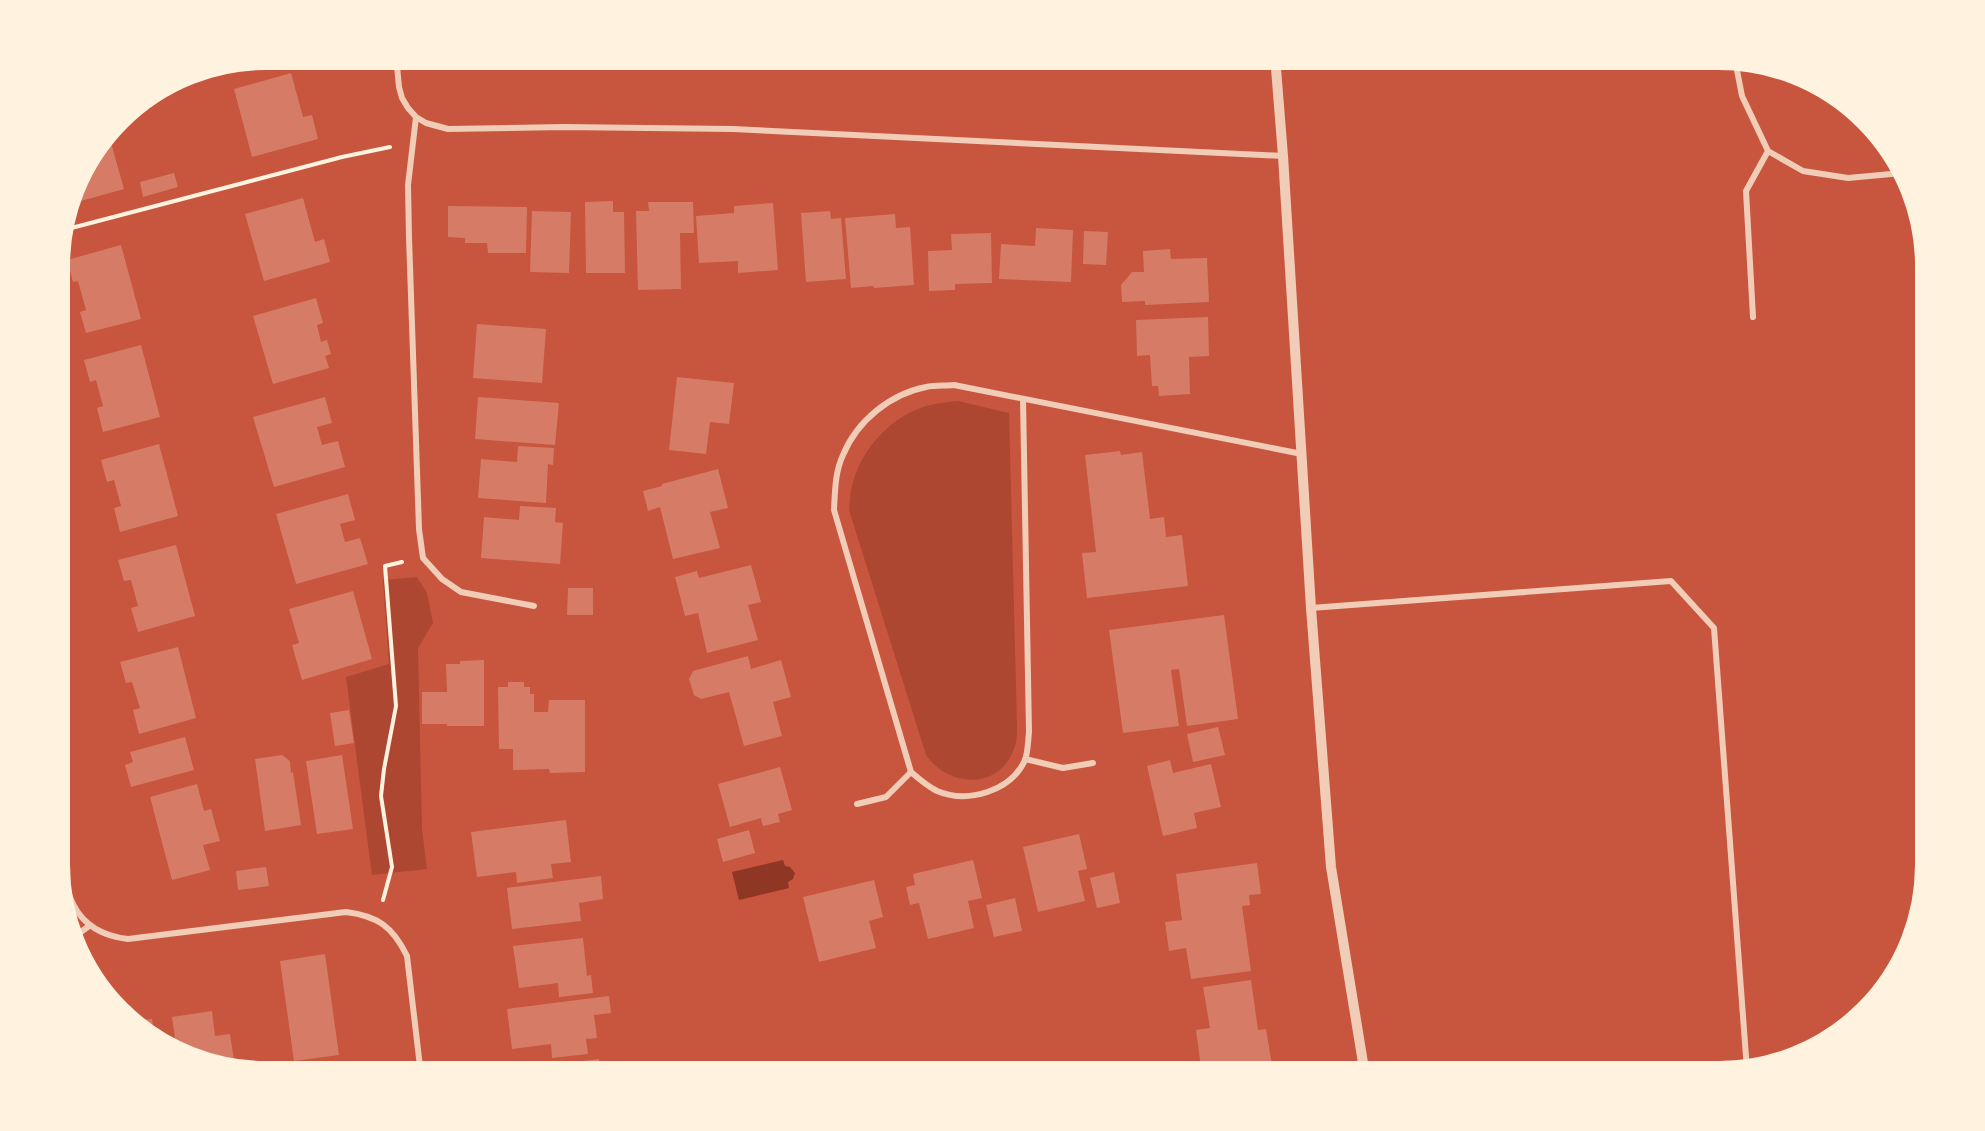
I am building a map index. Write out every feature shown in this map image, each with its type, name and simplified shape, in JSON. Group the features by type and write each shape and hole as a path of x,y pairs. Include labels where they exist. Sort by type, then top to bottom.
{"street":[{"path":"397,66 402,98 416,117 426,123 448,129 562,127 733,129 1283,156"},
{"path":"1276,66 1311,608 1331,867 1363,1065"},
{"path":"1736,67 1742,96 1768,151 1803,171 1848,178 1896,174"},
{"path":"416,117 408,185 419,529 423,558 441,579 461,592 534,606"},
{"path":"1753,317 1746,191 1768,151"},
{"path":"1023,399 1029,732 1026,759 1004,784 988,792 972,796 955,796 939,792 924,784 911,772 834,510 835,482 843,455 857,431 876,411 899,396 926,387 954,385 1302,453"},
{"path":"1311,608 1671,581 1714,628 1747,1063"},
{"path":"1026,759 1063,768 1093,763"},
{"path":"857,804 886,796 911,772"},
{"path":"68,893 75,910 89,926 114,938 128,939 346,912 362,914 378,920 390,929 407,956 420,1065"},
{"path":"79,933 89,926"}],"path":[{"path":"70,228 342,157 413,142"},
{"path":"378,920 392,867 381,796 396,706 385,566 423,558"}],"shaded area":[{"path":"958,401 1009,413 1017,738 1007,762 997,772 986,778 973,780 947,774 926,755 849,510 851,489 858,469 872,444 882,433 917,409 933,404"},
{"path":"417,577 427,593 433,623 418,648 422,829 427,869 372,875 346,677 389,664 383,580"},
{"path":"783,860 785,866 790,867 795,873 793,879 788,882 789,888 739,900 732,872"}],"building":[{"path":"922,66 959,66 959,68"},
{"path":"977,66 1015,66 1015,68"},
{"path":"1136,66 1155,66 1155,70 1136,69"},
{"path":"291,73 303,117 312,115 318,139 252,157 234,89"},
{"path":"111,141 124,189 77,202 93,166"},
{"path":"174,173 178,187 143,197 140,182"},
{"path":"303,198 315,242 324,239 330,262 264,281 245,214"},
{"path":"613,201 613,212 624,212 625,273 586,273 585,202"},
{"path":"648,202 693,202 694,233 680,233 681,289 638,290 636,211 649,211"},
{"path":"773,203 778,270 738,273 738,261 699,263 696,216 734,213 734,206"},
{"path":"448,206 527,207 526,253 488,253 487,243 465,243 465,238 448,237"},
{"path":"532,211 571,212 569,273 530,272"},
{"path":"830,211 831,219 841,218 846,279 806,282 801,213"},
{"path":"895,214 896,228 910,227 914,285 851,288 845,218"},
{"path":"1036,228 1073,230 1071,282 999,279 1001,244 1035,246"},
{"path":"1084,231 1108,232 1106,265 1083,264"},
{"path":"991,233 992,283 955,284 955,290 929,291 928,251 952,250 951,234"},
{"path":"121,245 141,319 86,333 80,312 86,310 78,281 73,282 67,260"},
{"path":"1170,249 1171,259 1207,258 1209,302 1145,305 1145,301 1122,302 1121,285 1132,272 1144,272 1143,251"},
{"path":"316,298 323,323 317,325 321,342 327,340 331,354 325,356 329,368 273,384 253,316"},
{"path":"1208,317 1209,356 1189,357 1190,394 1159,396 1158,386 1152,386 1150,355 1137,356 1136,320"},
{"path":"477,324 546,329 542,383 473,378"},
{"path":"141,345 160,417 103,432 97,408 103,406 96,380 90,382 84,360"},
{"path":"677,377 734,383 729,424 710,422 706,454 669,450"},
{"path":"325,397 332,423 317,427 322,445 338,441 345,467 274,487 253,417"},
{"path":"478,397 559,403 555,445 475,439"},
{"path":"159,444 178,516 120,532 114,508 121,506 114,480 107,482 101,460"},
{"path":"518,446 554,448 553,465 548,464 546,503 478,498 481,459 517,462"},
{"path":"1120,451 1121,455 1142,452 1150,519 1164,517 1166,537 1182,535 1188,586 1087,598 1082,553 1096,552 1085,455"},
{"path":"718,469 728,508 710,512 720,548 673,559 660,507 648,511 643,491"},
{"path":"348,494 355,520 340,524 345,542 360,538 368,564 296,584 276,514"},
{"path":"520,506 556,508 555,522 563,523 560,564 481,558 484,517 519,520"},
{"path":"176,545 195,616 138,632 131,608 138,606 131,580 124,581 118,560"},
{"path":"751,565 761,602 748,605 758,640 707,653 698,613 685,616 675,577 697,571 699,578"},
{"path":"568,588 593,588 593,615 567,615"},
{"path":"353,591 372,659 302,680 292,645 299,643 289,609"},
{"path":"1224,615 1238,719 1187,726 1179,669 1171,670 1179,726 1123,733 1109,630"},
{"path":"178,647 196,718 139,734 133,710 140,708 132,682 126,683 120,662"},
{"path":"748,656 751,669 781,660 791,697 773,702 782,736 744,746 729,692 701,699 694,695 689,679 693,671"},
{"path":"484,660 484,726 422,724 422,692 447,692 446,664"},
{"path":"508,682 524,682 524,687 530,687 530,694 534,694 534,712 548,712 549,700 585,700 585,772 550,773 549,769 513,770 513,749 499,749 498,687 508,687"},
{"path":"349,710 354,743 335,746 330,713"},
{"path":"1218,727 1225,755 1193,762 1187,734"},
{"path":"185,737 194,770 131,787 125,765 133,762 130,752"},
{"path":"282,755 290,761 291,773 293,772 301,825 265,831 255,759"},
{"path":"342,755 353,829 317,834 306,761"},
{"path":"1170,760 1173,773 1211,764 1221,807 1194,813 1197,828 1163,836 1147,766"},
{"path":"780,767 792,810 778,814 780,822 763,826 761,818 730,827 718,784"},
{"path":"197,784 204,811 211,809 220,841 203,845 210,870 172,880 150,797"},
{"path":"566,820 571,862 551,864 553,878 517,883 516,872 477,877 471,832"},
{"path":"749,830 755,853 723,862 717,839"},
{"path":"1079,834 1087,869 1078,871 1085,901 1038,912 1023,847"},
{"path":"973,860 982,898 968,901 974,928 928,939 919,903 910,905 906,887 915,885 913,874"},
{"path":"1257,863 1261,894 1249,895 1250,905 1242,906 1251,971 1191,979 1186,948 1169,951 1165,922 1182,920 1176,874"},
{"path":"266,867 269,886 238,890 236,871"},
{"path":"1114,872 1120,903 1097,908 1090,878"},
{"path":"601,876 603,899 579,903 581,921 512,929 507,888"},
{"path":"874,880 883,917 869,921 876,948 819,962 803,897"},
{"path":"1015,898 1022,931 994,937 986,905"},
{"path":"583,938 587,976 591,975 593,993 559,997 558,983 519,988 513,946"},
{"path":"325,954 339,1055 294,1061 280,961"},
{"path":"1251,980 1258,1030 1266,1029 1272,1065 1201,1065 1196,1030 1210,1028 1203,987"},
{"path":"609,996 611,1013 594,1015 597,1038 586,1039 588,1054 552,1058 551,1044 512,1049 507,1009"},
{"path":"212,1011 215,1036 230,1034 234,1062 189,1050 176,1043 172,1017"},
{"path":"152,1019 153,1030 144,1024 140,1020"},
{"path":"599,1059 600,1065 549,1065"}]}
